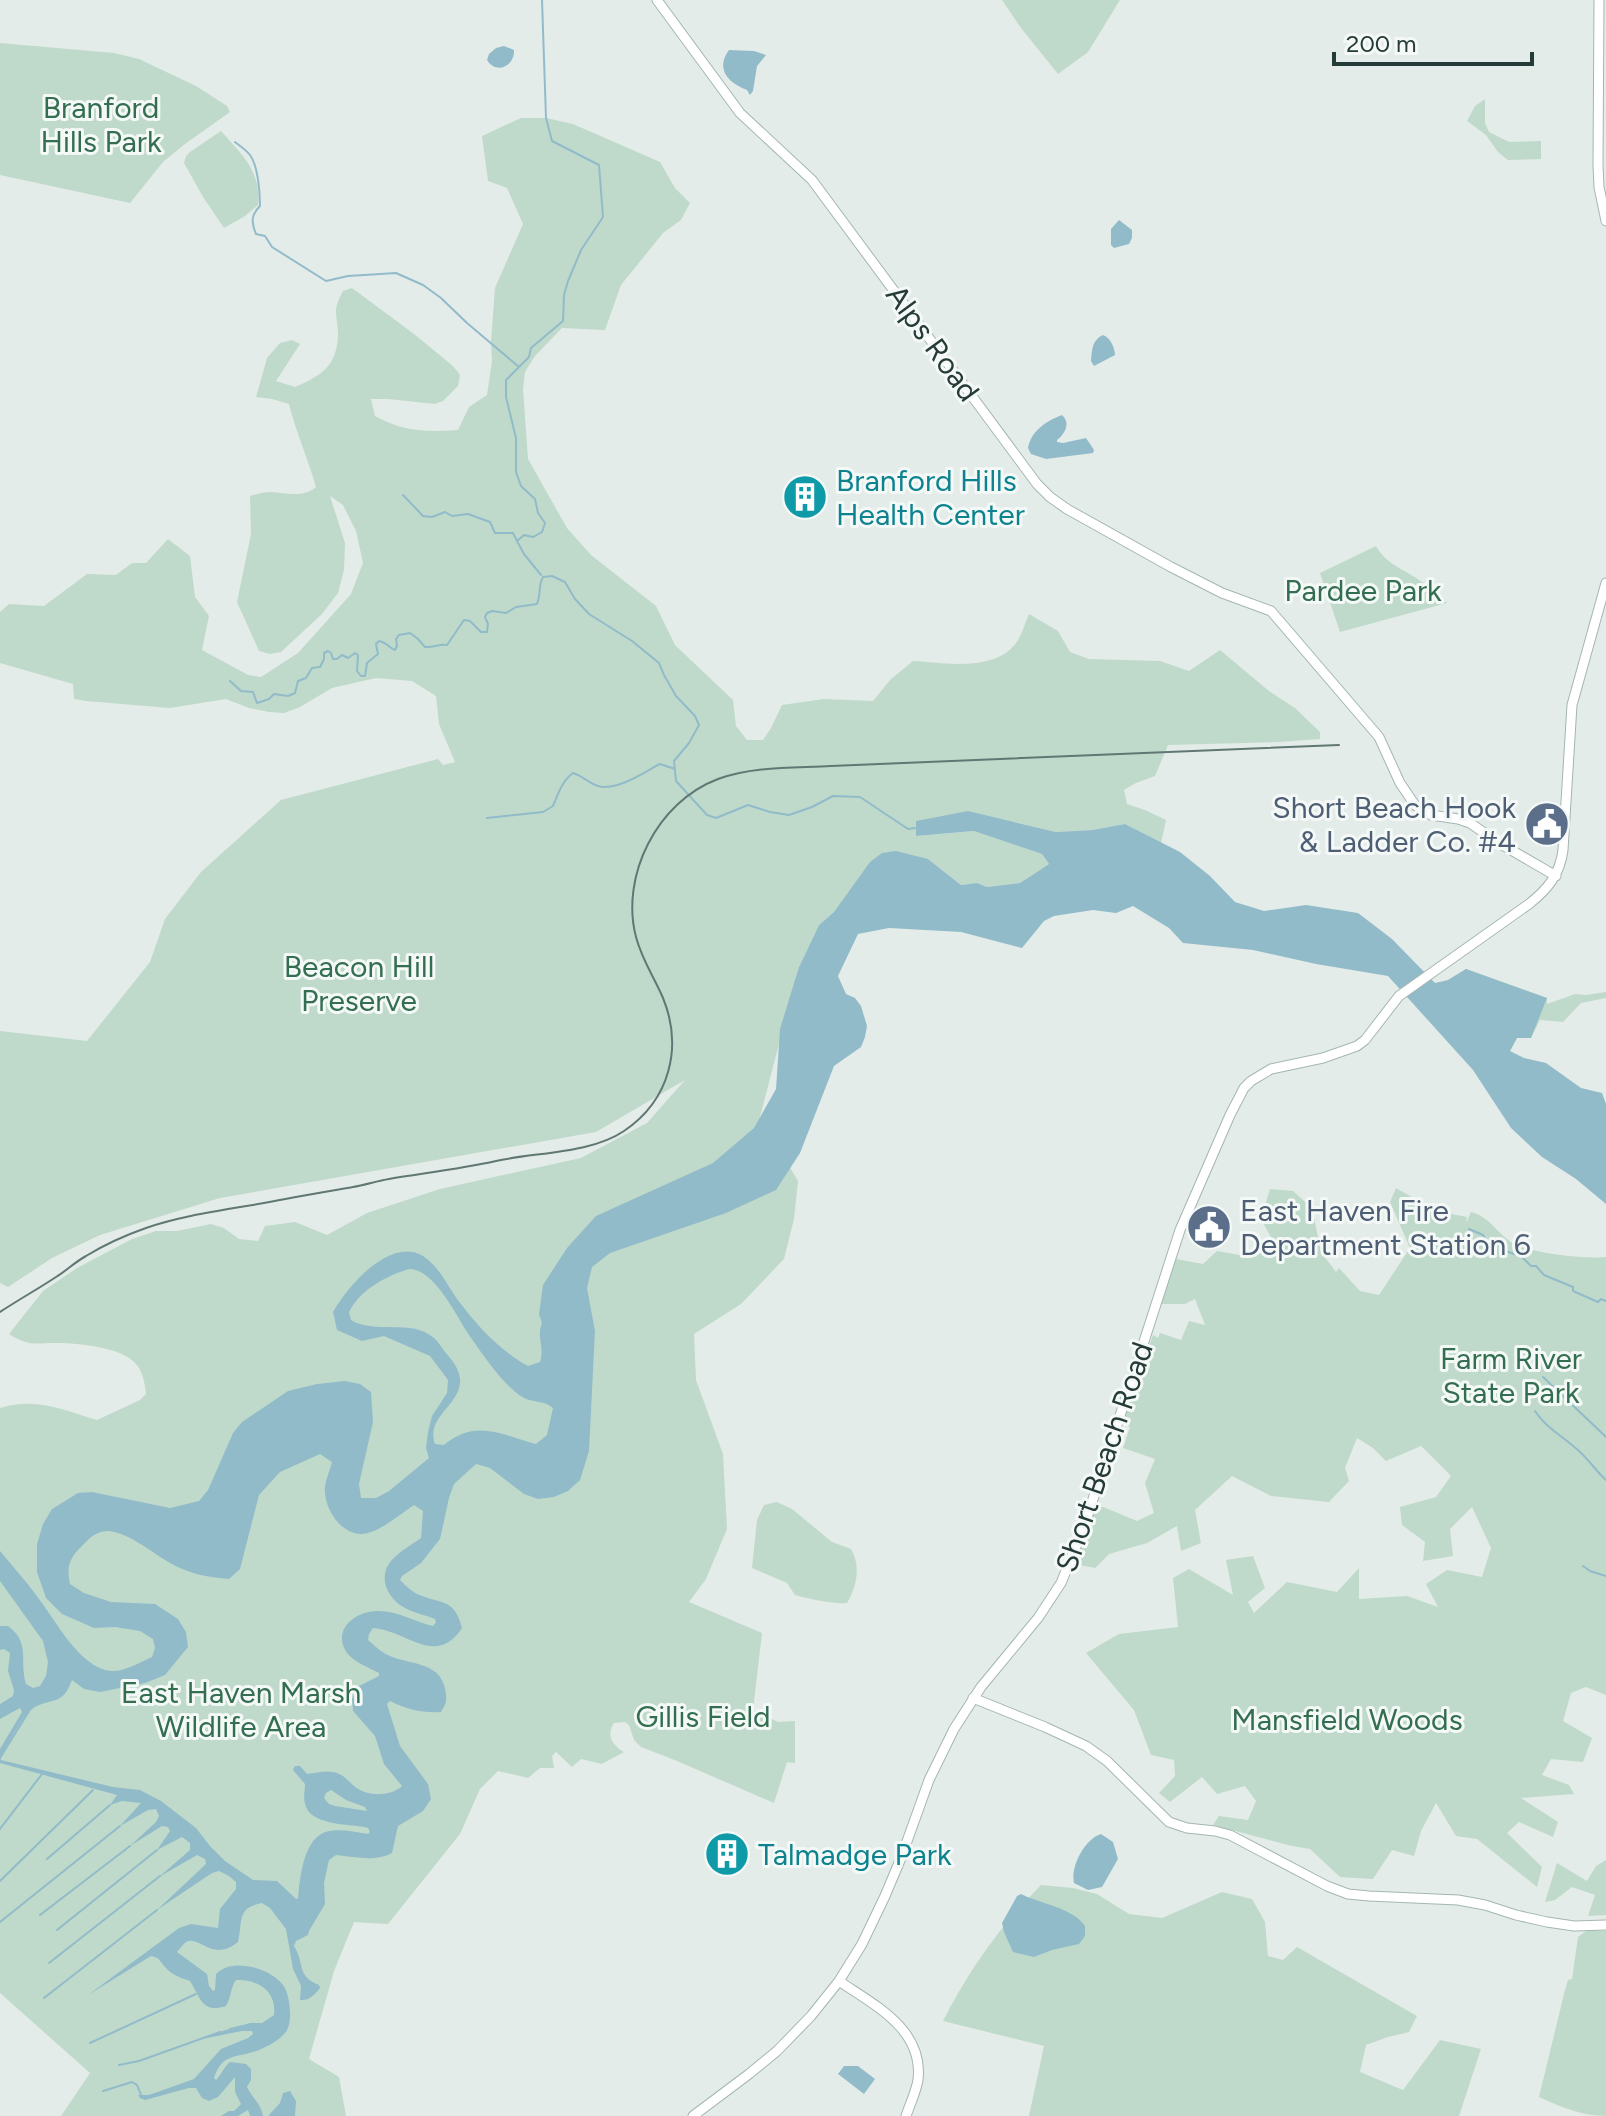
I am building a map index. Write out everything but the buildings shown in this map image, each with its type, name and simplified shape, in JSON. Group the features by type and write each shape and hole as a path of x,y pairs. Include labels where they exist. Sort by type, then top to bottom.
{"main road":[{"name":"Alps Road","path":"657,0 740,113 812,180 1037,484 1050,497 1078,516 1206,586 1271,611 1379,737 1408,797 1431,815 1470,823 1556,876"},
{"path":"1599,0 1598,165 1606,221"},
{"path":"1556,876 1563,850 1572,705 1606,583"},
{"name":"Short Beach Road","path":"693,2116 777,2051 839,1981 871,1926 901,1858 936,1764 954,1729 973,1698 1038,1618 1066,1574 1180,1230 1239,1096 1251,1081 1271,1069 1323,1058 1357,1046 1399,996 1536,899 1556,876"},
{"path":"973,1698 1086,1746 1107,1761 1169,1822 1230,1835 1338,1891 1369,1896 1458,1900 1547,1922 1574,1926 1606,1925"},
{"path":"839,1981 893,2019 903,2028 914,2047 918,2080 906,2116"}],"green space":[{"path":"1002,0 1120,0 1088,52 1058,74"},
{"name":"Branford Hills Park","path":"0,43 114,53 139,59 196,86 227,106 230,112 163,162 130,203 0,175"},
{"path":"1485,99 1485,123 1489,132 1509,142 1541,141 1541,159 1508,160 1486,135 1467,121 1475,106"},
{"path":"521,118 546,118 573,124 660,162 675,188 690,203 681,220 663,233 621,285 605,330 562,328 535,356 525,372 523,389 528,459 567,528 591,555 656,606 675,645 733,700 736,726 747,740 763,740 782,705 824,699 873,701 890,680 913,661 968,664 995,658 1016,643 1029,614 1058,631 1070,652 1089,659 1160,661 1189,671 1220,650 1269,691 1295,708 1320,732 1320,739 1168,745 1155,776 1124,790 1127,804 1166,820 1161,843 1125,824 1056,832 1015,822 916,821 917,836 974,831 1042,854 1049,864 1020,883 987,887 977,883 961,885 928,859 834,912 819,925 799,967 760,1117 798,1181 794,1219 784,1259 741,1304 694,1334 696,1380 723,1454 727,1529 706,1579 689,1602 762,1633 753,1710 778,1722 795,1721 795,1763 787,1762 774,1803 641,1747 625,1722 614,1723 610,1732 613,1743 624,1752 602,1764 581,1759 572,1767 556,1752 552,1756 554,1768 540,1768 528,1778 498,1771 480,1789 460,1834 388,1924 354,1922 334,1971 309,2059 339,2077 346,2116 61,2116 90,2073 0,1993 0,1408 38,1404 97,1420 140,1400 146,1394 138,1367 121,1354 88,1345 28,1343 9,1334 43,1291 77,1268 132,1239 156,1231 177,1231 211,1224 224,1228 239,1239 258,1241 265,1226 295,1222 327,1235 367,1213 440,1189 581,1158 647,1123 685,1080 596,1132 220,1198 100,1235 52,1258 8,1287 0,1283 0,1031 87,1041 150,962 165,919 201,872 281,800 438,759 443,765 455,762 439,724 436,696 412,681 376,678 332,688 284,713 249,708 226,699 170,708 74,699 73,684 0,663 0,612 9,604 44,606 87,574 116,575 132,563 146,563 168,539 190,556 195,597 209,616 202,650 248,675 261,677 298,653 351,594 363,563 356,531 343,505 330,496 345,543 344,570 338,593 322,614 281,652 270,654 259,651 237,602 251,534 250,496 268,492 300,494 316,487 289,404 256,397 267,358 280,343 292,340 300,344 276,381 295,387 320,374 335,355 339,298 343,291 352,288 414,334 460,375 458,386 443,401 435,404 371,399 375,416 415,430 458,430 469,407 487,395 492,361 495,288 523,224 507,188 488,181 482,136"},
{"path":"221,131 248,164 258,193 258,205 224,228 184,163 190,152"},
{"name":"Pardee Park","path":"1376,546 1387,560 1421,581 1447,603 1340,632 1320,573"},
{"path":"1466,969 1547,998 1547,1004 1575,994 1606,992 1606,998 1581,1003 1563,1022 1540,1020 1531,1038 1517,1038 1510,1051 1448,980"},
{"name":"Mansfield Woods","path":"1396,1188 1436,1211 1467,1217 1466,1223 1471,1212 1478,1214 1511,1242 1531,1250 1557,1255 1606,1257 1606,1695 1586,1687 1571,1693 1563,1721 1592,1738 1583,1762 1551,1759 1542,1775 1569,1785 1574,1794 1521,1798 1558,1822 1553,1837 1519,1822 1507,1833 1542,1867 1537,1887 1477,1839 1456,1836 1436,1803 1421,1831 1414,1856 1392,1850 1373,1879 1340,1877 1310,1849 1213,1825 1219,1816 1248,1820 1256,1801 1245,1786 1217,1794 1202,1777 1170,1802 1159,1793 1175,1776 1174,1760 1151,1755 1134,1710 1086,1653 1119,1634 1178,1627 1173,1578 1189,1569 1233,1595 1226,1560 1253,1556 1265,1588 1248,1602 1254,1613 1287,1582 1337,1592 1359,1568 1359,1599 1407,1596 1438,1607 1426,1584 1447,1570 1482,1577 1491,1548 1472,1507 1450,1529 1453,1556 1423,1561 1425,1542 1402,1525 1400,1507 1436,1497 1451,1476 1421,1446 1386,1461 1357,1438 1345,1468 1349,1481 1329,1502 1271,1496 1232,1476 1195,1510 1201,1543 1181,1551 1177,1526 1147,1543 1109,1554 1095,1568 1074,1564 1096,1504 1137,1521 1154,1513 1145,1483 1155,1459 1123,1448 1130,1427 1122,1423 1153,1335 1158,1338 1160,1333 1181,1340 1189,1321 1205,1325 1195,1299 1185,1304 1159,1304 1176,1259 1203,1264 1217,1251 1245,1256 1274,1243 1261,1219 1270,1189 1293,1191 1312,1208 1321,1252 1336,1272 1339,1268 1360,1291 1379,1295 1410,1248 1390,1202"},
{"path":"777,1502 792,1509 832,1542 851,1549 856,1562 856,1576 847,1603 795,1595 787,1583 752,1568 757,1520 764,1505"},
{"path":"1606,1860 1606,1915 1588,1916 1595,1895 1572,1887 1555,1900 1545,1902 1557,1863 1587,1881 1596,1866"},
{"path":"1041,1885 1097,1894 1129,1914 1162,1918 1222,1892 1252,1899 1265,1922 1268,1956 1283,1960 1297,1947 1417,2016 1409,2032 1366,2045 1360,2072 1403,2090 1440,2040 1481,2049 1459,2116 1029,2116 1044,2046 943,2021 987,1949"},
{"path":"1586,1931 1606,1931 1606,2116 1580,2113 1539,2097 1564,1994 1568,1980 1572,1979 1578,1937"}],"water":[{"path":"504,46 514,50 511,60 500,68 491,65 487,60 489,54"},
{"path":"729,50 766,55 757,66 750,95 726,74 723,63"},
{"path":"1119,220 1132,230 1132,238 1129,244 1114,248 1111,245 1111,229"},
{"path":"1103,335 1112,343 1115,355 1094,366 1091,361 1093,346"},
{"path":"1062,415 1066,428 1057,442 1086,438 1093,453 1046,459 1031,454 1028,448 1036,432"},
{"path":"968,811 1056,832 1125,824 1180,852 1210,876 1235,902 1264,911 1306,905 1358,913 1392,939 1435,983 1448,980 1466,969 1547,998 1531,1038 1517,1038 1510,1051 1546,1063 1581,1088 1602,1093 1606,1104 1606,1204 1542,1157 1511,1128 1473,1070 1388,976 1253,950 1183,943 1169,928 1133,906 1116,913 1093,910 1054,916 1044,921 1022,948 961,932 889,928 858,934 838,976 846,994 855,998 861,1006 867,1026 865,1037 861,1047 834,1066 800,1153 776,1190 726,1213 610,1253 592,1267 587,1288 595,1331 589,1451 580,1480 568,1491 538,1499 524,1494 490,1468 476,1464 454,1484 440,1539 421,1563 400,1580 416,1593 452,1608 462,1628 452,1640 431,1646 385,1630 373,1628 369,1634 368,1640 385,1654 422,1665 436,1673 442,1679 446,1701 441,1712 415,1710 390,1701 387,1704 400,1746 428,1784 431,1799 423,1811 398,1826 392,1853 372,1858 336,1855 329,1860 324,1883 325,1904 308,1935 296,1941 294,1946 307,1978 320,1988 309,1998 300,2000 301,1986 293,1969 286,1929 270,1908 262,1903 244,1912 238,1942 229,1948 214,1949 191,1941 185,1942 177,1952 207,1974 213,1991 216,1974 231,1966 260,1970 283,1985 290,2012 286,2032 262,2049 224,2061 214,2078 216,2080 230,2062 246,2064 251,2069 247,2087 263,2116 250,2116 248,2110 238,2116 221,2116 234,2111 241,2104 235,2092 235,2077 218,2097 209,2101 202,2098 196,2088 145,2100 140,2098 138,2095 149,2095 194,2079 221,2049 253,2034 252,2031 242,2031 202,2039 250,2023 262,2023 274,2015 272,1999 258,1984 236,1980 226,2006 212,2008 203,2002 190,1981 174,1974 151,1956 88,1995 179,1928 191,1924 218,1928 220,1909 236,1889 236,1882 219,1871 212,1873 157,1910 206,1864 205,1859 197,1855 159,1877 190,1850 190,1843 182,1837 157,1850 170,1831 168,1827 162,1826 130,1846 156,1822 159,1816 156,1809 148,1810 120,1826 141,1803 122,1801 110,1805 117,1795 0,1763 0,1757 0,1749 22,1712 20,1708 0,1719 0,1704 13,1696 14,1690 8,1671 10,1653 0,1650 0,1626 8,1626 20,1639 26,1684 33,1688 40,1686 46,1676 48,1662 43,1641 0,1581 0,1551 79,1653 100,1668 116,1671 152,1657 155,1648 153,1639 140,1631 94,1628 62,1614 46,1598 37,1572 37,1544 52,1509 78,1493 92,1492 170,1508 199,1501 208,1490 233,1433 242,1422 288,1391 345,1381 360,1384 371,1392 373,1422 359,1484 361,1498 376,1498 389,1491 429,1458 426,1448 428,1432 432,1416 447,1393 448,1380 430,1356 384,1336 362,1341 337,1330 333,1312 348,1290 384,1258 410,1252 423,1256 435,1266 456,1298 492,1339 528,1366 540,1362 542,1323 539,1314 543,1285 567,1248 596,1216 713,1163 754,1128 776,1089 780,1029 799,967 819,925 834,912 870,862 882,853 896,851 928,859 961,885 977,883 987,887 1020,883 1049,864 1042,854 974,831 916,836 916,821","holes":["410,1269 419,1271 435,1284 486,1359 516,1393 553,1408 547,1435 536,1444 488,1431 466,1432 444,1445 435,1444 435,1426 459,1388 460,1379 455,1364 437,1341 425,1332 361,1324 351,1320 349,1312 375,1284","320,1454 332,1462 325,1496 332,1514 344,1528 361,1534 371,1532 414,1505 423,1511 421,1538 391,1561 385,1581 389,1594 399,1604 436,1622 433,1626 393,1613 370,1612 348,1623 342,1637 350,1656 379,1673 379,1676 359,1686 352,1699 353,1711 375,1736 384,1764 402,1786 385,1794 372,1794 359,1790 335,1773 307,1774 300,1766 295,1766 293,1770 305,1784 304,1797 308,1811 321,1820 368,1828 370,1832 329,1831 320,1834 304,1859 298,1899 277,1881 253,1880 225,1861 196,1828 161,1801 140,1790 113,1787 1,1760 29,1712 60,1698 72,1680 84,1689 100,1692 145,1683 165,1675 188,1647 186,1632 178,1619 155,1604 111,1602 84,1593 70,1584 70,1562 95,1534 104,1531 117,1533 184,1570 229,1579 240,1569 259,1495 280,1472","331,1790 365,1807 367,1811 329,1804 324,1798"]},
{"path":"1101,1834 1113,1842 1118,1859 1102,1887 1088,1890 1074,1883 1074,1869 1085,1847"},
{"path":"1021,1894 1064,1910 1079,1920 1085,1926 1085,1936 1079,1944 1034,1957 1013,1952 1002,1923"},
{"path":"844,2066 858,2066 875,2079 864,2094 838,2074"},
{"path":"290,2091 296,2101 295,2116 268,2116 280,2103 283,2093"}],"waterway":[{"path":"541,575 517,541 524,535 533,537 542,532 545,523 538,513 535,499 521,486 516,472 516,438 506,397 506,380 529,357 531,348 563,321 568,281 581,250 603,217 599,165 552,141 546,118 542,0"},
{"path":"235,142 250,155 255,166 260,206 253,216 253,226 256,234 265,236 272,247 326,281 348,276 396,273 423,285 519,367"},
{"path":"403,495 423,516 432,517 445,512 452,516 468,514 490,522 495,533 513,533 517,541"},
{"path":"230,681 241,691 253,692 257,703 274,694 288,696 295,693 298,681 306,678 312,668 320,667 324,653 328,651 333,659 342,655 348,658 355,653 358,655 357,671 365,676 367,663 378,654 376,644 379,641 395,650 399,635 410,633 425,647 447,645 464,620 470,621 481,632 487,632 487,613 506,613 516,607 537,604 543,577 552,576 565,582 589,614 632,641 659,663 676,696 695,716 699,725 674,761 676,781 707,815 716,818 748,805 789,815 833,796 860,797 908,829 915,828"},
{"path":"487,818 543,812 553,806 563,784 573,773 595,785 610,787 660,764 675,769"},
{"path":"1469,1229 1522,1257 1544,1275 1573,1287 1573,1291 1598,1302 1601,1299 1606,1301"},
{"path":"1543,1377 1606,1437"},
{"path":"1535,1411 1583,1454 1606,1480"},
{"path":"1583,1566 1606,1576"},
{"path":"0,1758 31,1708"},
{"path":"0,1829 42,1774"},
{"path":"0,1881 93,1790"},
{"path":"47,1859 110,1805"},
{"path":"0,1922 120,1826"},
{"path":"40,1915 130,1846"},
{"path":"57,1930 157,1850"},
{"path":"49,1963 160,1876"},
{"path":"44,1998 157,1910"},
{"path":"90,2043 196,1994"},
{"path":"230,2029 243,2026"},
{"path":"119,2065 139,2061 220,2032"},
{"path":"103,2091 132,2082 137,2085 141,2095"}],"tram line":[{"path":"0,1312 93,1252 160,1223 389,1179 579,1148 610,1139 624,1131 640,1118 662,1088 672,1053 669,1017 636,937 632,914 633,890 639,866 661,823 677,805 696,790 718,779 745,772 788,768 1339,745"}],"place":[{"name":"Branford Hills Health Center","path":"805,497"},
{"name":"Short Beach Hook & Ladder Co. #4","path":"1547,824"},
{"name":"East Haven Fire Department Station 6","path":"1209,1227"},
{"name":"Talmadge Park","path":"727,1854"}],"park label":[{"name":"Beacon Hill Preserve","path":"359,983"},
{"name":"Farm River State Park","path":"1511,1375"},
{"name":"East Haven Marsh Wildlife Area","path":"241,1709"},
{"name":"Gillis Field","path":"703,1716"}]}
